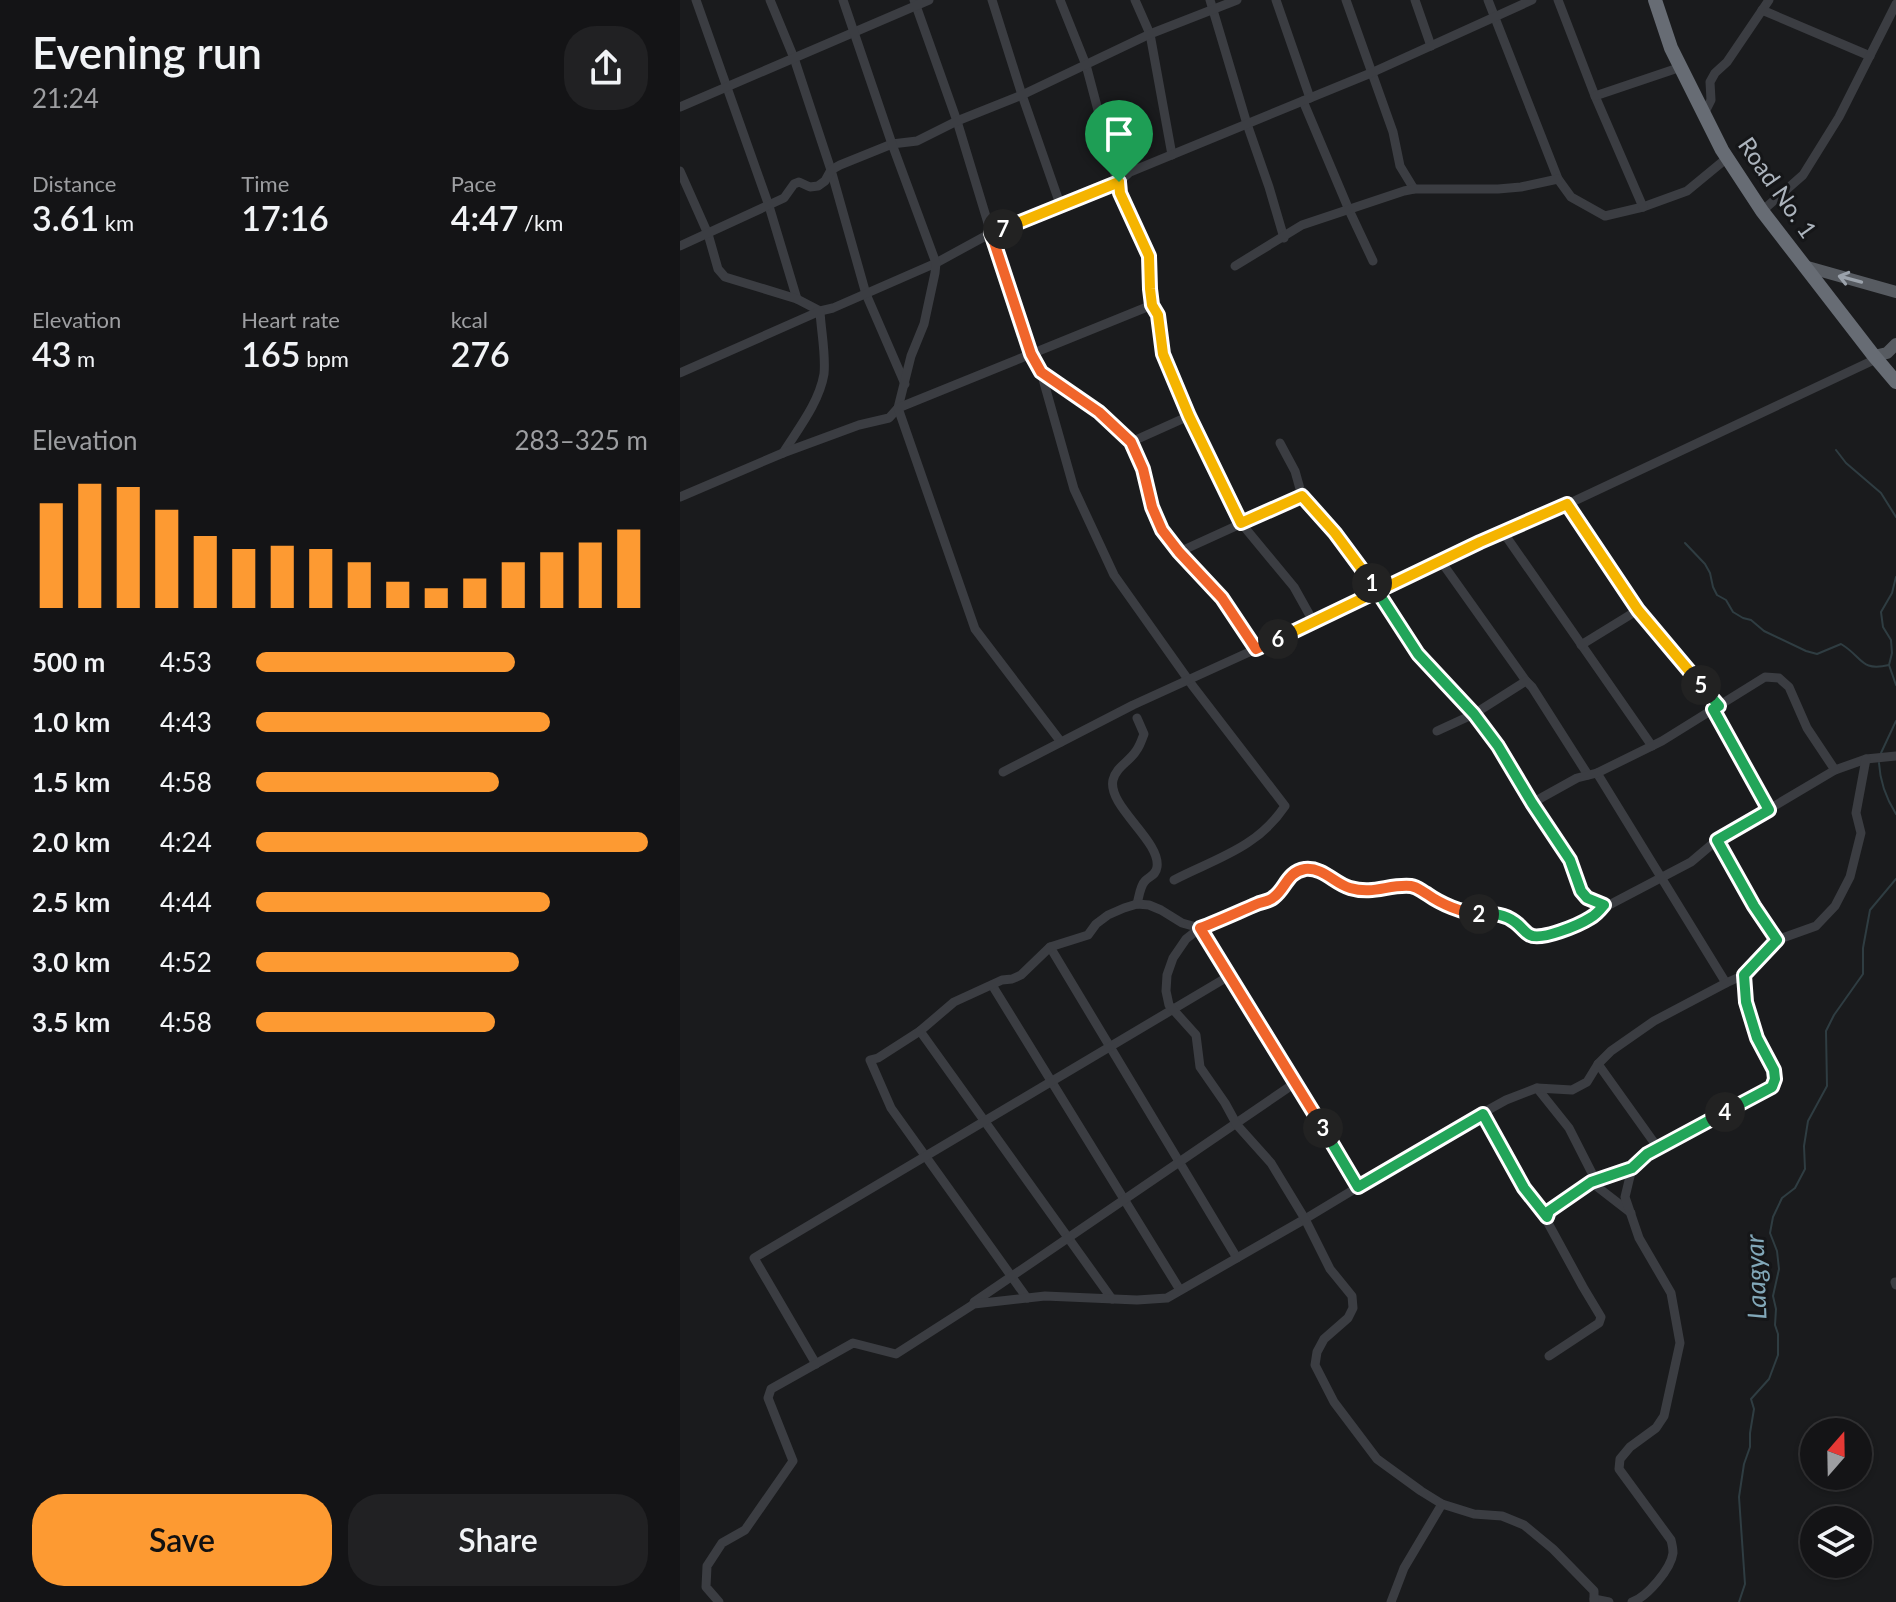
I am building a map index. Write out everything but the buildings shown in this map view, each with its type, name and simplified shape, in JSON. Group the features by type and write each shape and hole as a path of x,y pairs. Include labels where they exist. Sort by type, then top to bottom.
{"highway":[{"name":"Road No. 1","path":"1655,0 1671,48 1727,158 1762,211 1896,382"}],"main road":[{"path":"1804,266 1896,292"},
{"path":"1875,358 1887,353 1896,344"}],"street":[{"path":"696,0 769,206 797,299"},
{"path":"770,0 794,58 831,170 866,294 905,384"},
{"path":"680,497 783,453 859,425 889,418 898,408 911,356 924,324 936,263 843,0"},
{"path":"680,107 915,3 929,0"},
{"path":"992,0 1061,207"},
{"path":"1060,0 1086,65 1120,193 1149,256 1152,305 1158,315 1163,354 1241,523 1289,580 1313,621"},
{"path":"1135,0 1150,34 1172,155"},
{"path":"680,246 784,198 794,184 799,182 810,187 818,186 831,170 840,165 892,144 917,141 1212,5 1237,0"},
{"path":"1276,0 1306,100 1349,210 1373,261"},
{"path":"1346,0 1393,132 1400,166 1414,189"},
{"path":"1415,0 1431,46"},
{"path":"1488,0 1558,179 1571,197 1605,216 1643,207 1687,191 1727,158"},
{"path":"680,373 936,263 991,233 1119,182 1130,172 1371,73 1532,0"},
{"path":"1558,0 1643,207"},
{"path":"1704,114 1711,100 1710,82 1715,73 1727,62 1769,0"},
{"path":"1762,211 1803,175 1839,117 1896,2"},
{"path":"915,3 957,121 1031,354 1041,372 1074,489 1114,575 1285,806 1273,824 1256,839 1174,880"},
{"path":"1212,5 1284,238"},
{"path":"1762,10 1870,56"},
{"path":"1595,96 1681,67"},
{"path":"680,171 708,234 718,269 725,277 797,299 820,311"},
{"path":"1235,266 1302,225 1414,189 1498,189 1558,179"},
{"path":"898,408 1152,305"},
{"path":"783,453 821,387 824,372 820,311"},
{"path":"1003,772 1133,705 1875,358"},
{"path":"1041,372 1099,412 1131,442 1162,530 1222,598 1256,649"},
{"path":"898,408 975,629 1061,742"},
{"path":"1131,442 1189,416"},
{"path":"1280,443 1295,471 1302,496 1378,590 1418,654 1474,714 1498,746 1570,860 1581,891 1587,898 1604,905 1611,904 1691,862 1717,840 1835,770 1866,759 1896,756"},
{"path":"1179,552 1302,496"},
{"path":"1567,504 1638,610 1716,708 1769,810"},
{"path":"1503,532 1652,746"},
{"path":"1440,560 1592,774 1726,983"},
{"path":"1581,645 1638,610"},
{"path":"1532,803 1577,778 1652,746 1765,677 1779,678 1789,687 1807,728 1835,770"},
{"path":"1437,731 1474,714 1526,681"},
{"path":"1137,718 1144,734 1136,752 1118,769 1113,790 1139,832 1147,838 1157,862 1153,876 1145,880 1140,890 1137,904"},
{"path":"719,1602 706,1587 707,1566 722,1543 745,1530 793,1461 768,1398 771,1389 853,1343 896,1354 974,1304 1045,1296 1137,1300 1167,1298 1506,1100 1537,1088 1572,1090 1587,1082 1611,1051 1654,1021 1744,975 1777,940 1816,926 1835,906 1850,877 1861,833 1856,813 1866,759"},
{"path":"1717,840 1777,940"},
{"path":"1604,905 1593,917 1581,923 1543,937 1533,937 1508,917 1463,911 1411,886 1365,892 1343,886 1315,870 1304,869 1294,873 1274,898 1200,928 1186,939 1173,958 1166,991 1169,1005 1196,1035 1200,1067 1236,1123 1271,1163 1305,1219 1330,1269 1352,1296 1353,1308 1348,1318 1324,1339 1317,1352 1315,1365 1334,1402 1377,1459 1442,1504 1474,1514 1502,1516 1524,1525 1553,1549 1594,1591 1594,1601 1609,1602"},
{"path":"1027,1298 891,1108 870,1060 920,1031 954,1002 1002,980 1021,975 1050,947 1088,935 1108,915 1137,904 1149,905 1182,923 1200,928 1358,1187"},
{"path":"1050,947 1237,1258"},
{"path":"1549,1356 1599,1323 1601,1317 1548,1223 1549,1211 1594,1182 1632,1168 1647,1154 1772,1087 1774,1070 1757,1038 1746,1002 1744,975"},
{"path":"816,1364 754,1258 1229,976"},
{"path":"992,985 1180,1290"},
{"path":"920,1031 1112,1299"},
{"path":"1598,1064 1658,1148"},
{"path":"915,1343 1295,1083"},
{"path":"1537,1088 1569,1128 1594,1182 1631,1213"},
{"path":"1483,1114 1524,1188 1547,1217"},
{"path":"1632,1168 1625,1197 1639,1238 1671,1293 1680,1343 1664,1416 1656,1428 1630,1447 1620,1459 1619,1469 1671,1540 1673,1551 1669,1564 1649,1591 1632,1602"},
{"path":"1391,1602 1404,1568 1442,1504"}],"waterway":[{"path":"1836,450 1846,463 1881,493 1896,517"},
{"path":"1685,543 1705,564 1717,595 1726,600 1733,612 1751,620 1764,631 1817,654 1841,644 1867,665 1889,665"},
{"name":"Laagyar","path":"1896,577 1892,593 1881,612 1883,627 1891,640 1889,665 1896,685"},
{"name":"Laagyar","path":"1881,753 1896,721"},
{"name":"Laagyar","path":"1879,763 1884,790 1896,814"},
{"name":"Laagyar","path":"1739,1602 1745,1584 1739,1497 1750,1447 1754,1409 1751,1399 1769,1379 1778,1355 1773,1296 1779,1269 1777,1251 1770,1233 1773,1217 1782,1198 1795,1188 1805,1169 1804,1146 1808,1121 1827,1086 1826,1031 1863,974 1863,948 1870,910 1896,879"}],"route":[{"path":"1119,182 991,233 1031,354 1041,372 1099,412 1131,442 1162,530 1222,598 1256,649 1378,590 1480,542 1567,504 1638,610 1719,706 1713,709 1769,810 1717,840 1777,940 1744,975 1746,1002 1757,1038 1774,1070 1772,1087 1647,1154 1632,1168 1591,1182 1549,1211 1547,1217 1524,1188 1483,1114 1358,1187 1200,928 1274,898 1294,873 1304,869 1315,870 1343,886 1365,892 1411,886 1463,911 1508,917 1533,937 1543,937 1581,923 1593,917 1604,905 1587,898 1581,891 1570,860 1498,746 1474,714 1418,654 1378,590 1302,496 1241,523 1163,354 1158,315 1152,305 1149,256 1120,193 1119,182"}]}
